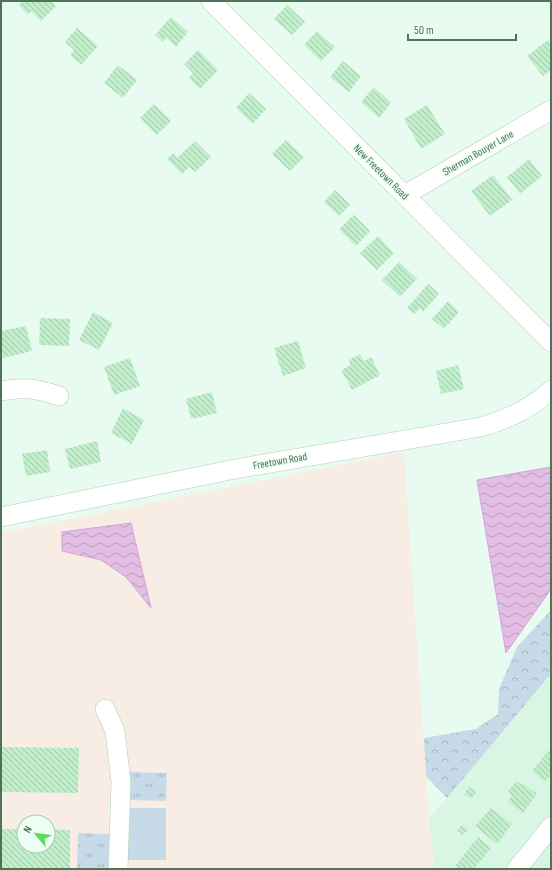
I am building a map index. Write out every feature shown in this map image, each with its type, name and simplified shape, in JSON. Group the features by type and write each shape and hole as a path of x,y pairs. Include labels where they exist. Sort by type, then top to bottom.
{"street":[{"name":"New Freetown Road","path":"211,1 551,342"},
{"name":"Sherman Bouyer Lane","path":"405,195 551,110"},
{"path":"1,392 20,388 42,390 58,396"},
{"name":"Freetown Road","path":"1,517 235,469 481,427 514,415 530,407 551,390"},
{"path":"105,709 115,731 121,782 118,869"},
{"path":"517,869 551,827"}],"shaded area":[{"path":"404,452 429,819 434,869 1,869 1,533"},
{"path":"551,675 551,869 434,869 429,819"}],"green space":[{"path":"551,610 551,674 447,798 426,776 424,738 476,729 498,714 499,689 517,647"},
{"path":"130,772 167,773 166,801 130,800"},
{"path":"127,808 166,808 166,860 128,860"},
{"path":"78,833 111,834 110,869 77,869"}],"water":[{"path":"551,467 551,589 506,653 477,480"},
{"path":"131,523 151,608 126,577 101,560 62,551 62,532"}],"building":[{"path":"23,1 51,1 56,6 41,21 31,11 28,15 19,5"},
{"path":"287,5 305,22 292,35 274,19"},
{"path":"171,17 188,32 176,47 166,38 163,42 155,35"},
{"path":"77,28 98,46 81,65 70,55 74,50 65,42"},
{"path":"317,31 335,47 321,61 304,45"},
{"path":"548,40 551,44 551,70 543,76 527,56"},
{"path":"198,50 218,70 200,89 189,78 193,73 184,64"},
{"path":"343,61 361,76 349,92 330,77"},
{"path":"118,65 137,80 123,98 104,83"},
{"path":"374,87 391,103 379,118 361,102"},
{"path":"249,93 266,109 253,124 236,108"},
{"path":"154,104 171,121 157,135 140,118"},
{"path":"427,105 445,134 421,149 404,119"},
{"path":"286,140 304,157 290,171 272,154"},
{"path":"195,141 211,157 195,172 189,167 182,174 167,159 173,153 177,158"},
{"path":"529,159 542,176 520,194 507,177"},
{"path":"493,175 512,200 490,216 471,191"},
{"path":"335,190 350,205 339,216 324,202"},
{"path":"354,215 370,231 356,246 339,229"},
{"path":"378,236 394,253 377,270 360,253"},
{"path":"399,262 417,279 400,297 382,280"},
{"path":"428,284 439,294 423,312 420,308 414,314 407,308"},
{"path":"448,301 459,312 444,329 432,319"},
{"path":"93,312 113,323 99,350 79,340"},
{"path":"40,318 70,319 69,346 39,345"},
{"path":"26,326 32,351 3,358 1,350 1,331"},
{"path":"298,341 306,368 283,376 274,348"},
{"path":"360,354 364,361 371,357 380,375 352,390 341,370 351,365 349,360"},
{"path":"130,358 140,386 114,395 104,367"},
{"path":"458,365 464,389 441,394 436,371"},
{"path":"212,392 217,413 191,419 186,399"},
{"path":"123,408 144,420 132,444 111,433"},
{"path":"97,441 101,462 70,469 65,449"},
{"path":"47,450 50,472 26,476 22,454"},
{"path":"1,747 79,748 78,793 1,792"},
{"path":"551,748 551,775 545,782 532,771"},
{"path":"516,781 537,794 523,813 508,802 512,796 508,792"},
{"path":"469,787 476,792 471,799 464,794"},
{"path":"491,808 512,824 497,844 475,826"},
{"path":"462,825 468,830 463,835 457,830"},
{"path":"1,829 16,829 16,854 56,854 56,829 70,830 70,869 1,869"},
{"path":"478,837 491,848 474,869 459,869 455,866"}]}
